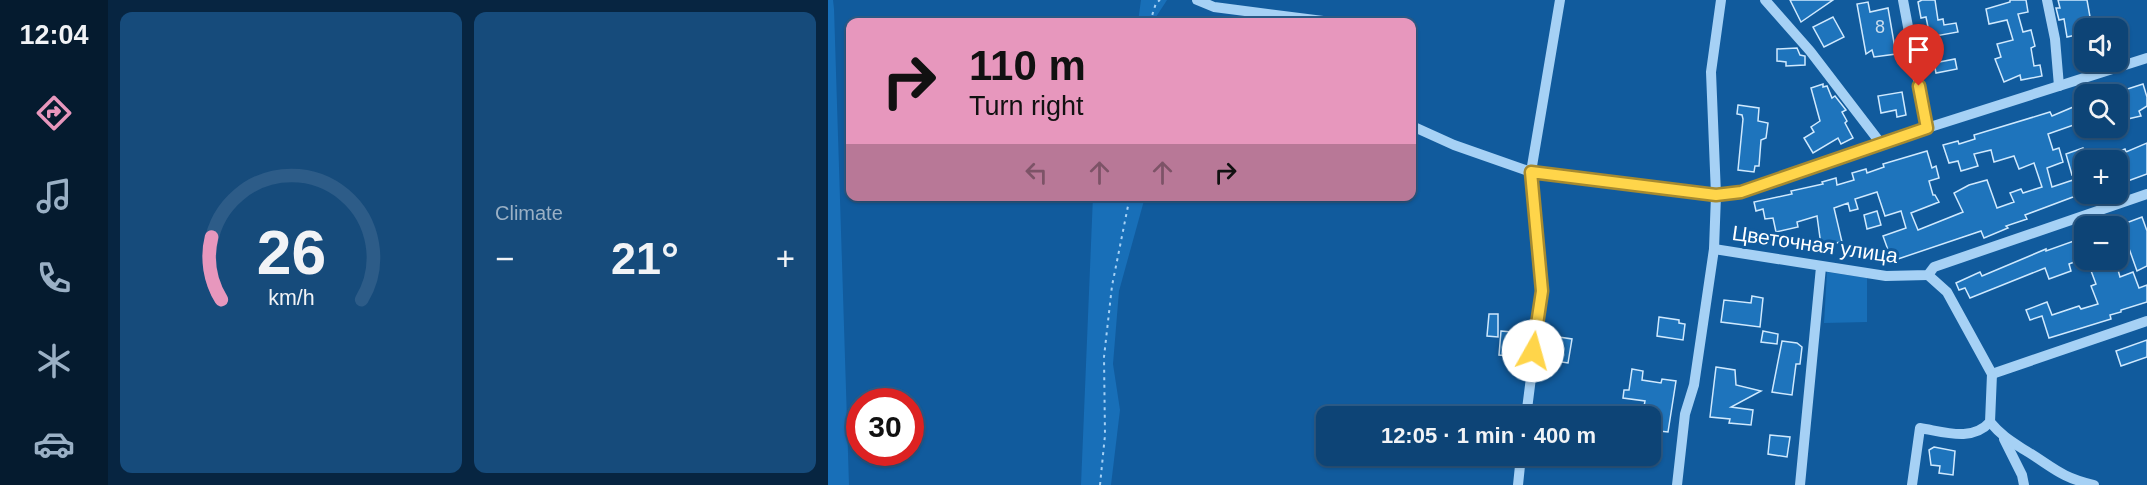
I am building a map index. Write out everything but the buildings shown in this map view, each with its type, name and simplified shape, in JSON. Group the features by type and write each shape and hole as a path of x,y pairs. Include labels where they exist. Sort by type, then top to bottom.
{"street":[{"path":"1197,0 1214,7 1300,18"},
{"path":"1527,406 1542,291 1531,172 1560,0"},
{"path":"1677,485 1685,414 1694,385 1714,249 1716,195 1711,72 1721,0"},
{"path":"1765,0 1810,51 1882,145"},
{"path":"1903,0 1927,128"},
{"path":"2047,0 2055,39 2059,86"},
{"path":"1416,128 1454,145 1531,172 1716,195 1741,192 1927,128 2147,58"},
{"name":"Цветочная улица","path":"1714,249 1886,276 1928,275 1934,267 2147,194"},
{"path":"1800,485 1821,267"},
{"path":"1912,485 1920,429 1973,435 1983,431 1990,422 1992,374 1947,292 1928,275"},
{"path":"1992,374 2147,321"},
{"path":"1990,422 2004,438 2022,475 2024,485"},
{"path":"2004,438 2059,474 2094,485"},
{"path":"1518,485 1520,466"}],"path":[{"path":"1152,18 1160,0"},
{"path":"1100,485 1105,435 1104,357 1112,286 1129,201"}],"shaded area":[{"path":"828,0 833,0 846,390 846,466 848,466 849,485 828,485"},
{"path":"1141,0 1167,0 1156,18 1139,18"},
{"path":"1093,201 1144,201 1119,291 1113,364 1120,410 1111,485 1081,485"},
{"path":"1827,272 1867,278 1867,322 1824,323"}],"route":[{"path":"1533,351 1542,291 1531,172 1716,195 1741,192 1927,128 1919,86"}]}
